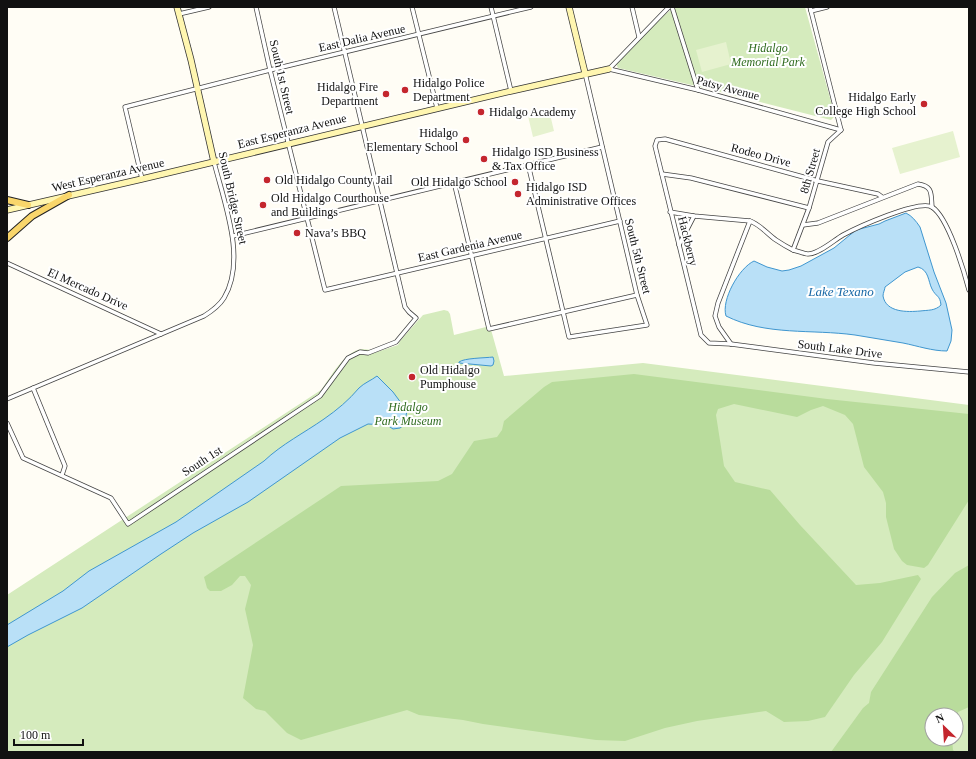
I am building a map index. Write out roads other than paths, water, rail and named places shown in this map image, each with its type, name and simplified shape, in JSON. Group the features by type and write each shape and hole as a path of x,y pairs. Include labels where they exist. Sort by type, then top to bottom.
{"main road":[{"path":"7,238 32,216 69,195"},
{"path":"7,200 28,205"}],"street":[{"name":"South Bridge Street","path":"7,399 204,316 224,299 233,276 233,236 178,7"},
{"path":"179,14 209,7"},
{"name":"South 1st Street","path":"256,7 306,218 325,290"},
{"path":"334,7 397,274"},
{"path":"412,7 437,108"},
{"path":"491,7 511,91"},
{"name":"East Dalia Avenue","path":"142,179 125,107 270,70 531,7"},
{"path":"569,7 585,73"},
{"path":"632,7 639,37"},
{"path":"609,69 669,7"},
{"path":"672,7 698,90"},
{"path":"827,7 810,9 842,130"},
{"name":"East Esperanza Avenue","path":"214,162 585,73 609,69"},
{"name":"Patsy Avenue","path":"609,69 698,90 842,130"},
{"name":"South 5th Street","path":"563,313 569,337 647,325 638,295 585,73"},
{"name":"8th Street","path":"794,250 818,181 828,142 842,130"},
{"name":"Rodeo Drive","path":"657,140 665,139 818,181 868,191 882,197"},
{"name":"Hackberry","path":"657,140 655,146 701,335 709,343"},
{"path":"233,236 602,147"},
{"name":"West Esperanza Avenue","path":"7,210 214,162"},
{"path":"528,164 563,313"},
{"path":"662,174 691,178 809,208"},
{"path":"454,182 489,330 638,295"},
{"path":"803,225 818,223 918,184 925,185 931,193 932,207 946,224 966,276 969,290"},
{"path":"670,212 694,216 750,221 757,224 775,240 785,246 809,254 828,246 858,226 919,205 932,207"},
{"path":"679,245 694,216"},
{"name":"East Gardenia Avenue","path":"325,290 620,221"},
{"path":"731,344 719,327 715,316 718,303 750,221"},
{"name":"El Mercado Drive","path":"7,263 162,334"},
{"name":"South 1st","path":"7,422 23,458 112,498 128,524 320,396 348,358 360,352 368,353 396,342 416,318 406,309 397,274"},
{"name":"South Lake Drive","path":"709,343 731,344 866,362 969,372"},
{"path":"33,388 65,466 62,475"}],"water":[{"name":"Lake Texano","path":"906,213 914,219 920,227 934,272 946,303 952,330 951,341 947,351 855,335 789,331 757,327 726,316 726,302 732,285 743,270 754,261 767,267 782,271 789,270 801,266 834,248 856,230","holes":["918,267 922,268 928,276 932,289 939,298 941,305 931,310 910,311 898,310 888,306 883,296 885,287 905,272"]},
{"path":"493,357 494,361 493,365 491,366 459,363 475,358"},
{"path":"377,376 393,392 407,411 404,425 400,428 393,429 387,425 368,424 340,438 248,502 193,533 82,608 7,647 7,625 63,591 89,571 176,522 286,444 329,416 347,401 361,386"}],"place":[{"name":"Hidalgo Police Department","path":"405,90"},
{"name":"Hidalgo Fire Department","path":"386,94"},
{"name":"Hidalgo Early College High School","path":"924,104"},
{"name":"Hidalgo Academy","path":"481,112"},
{"name":"Hidalgo Elementary School","path":"466,140"},
{"name":"Hidalgo ISD Business & Tax Office","path":"484,159"},
{"name":"Old Hidalgo County Jail","path":"267,180"},
{"name":"Old Hidalgo School","path":"515,182"},
{"name":"Hidalgo ISD Administrative Offices","path":"518,194"},
{"name":"Old Hidalgo Courthouse and Buildings","path":"263,205"},
{"name":"Nava’s BBQ","path":"297,233"},
{"name":"Old Hidalgo Pumphouse","path":"412,377"}],"park label":[{"name":"Hidalgo Memorial Park","path":"768,55"},
{"name":"Hidalgo Park Museum","path":"408,414"}]}
